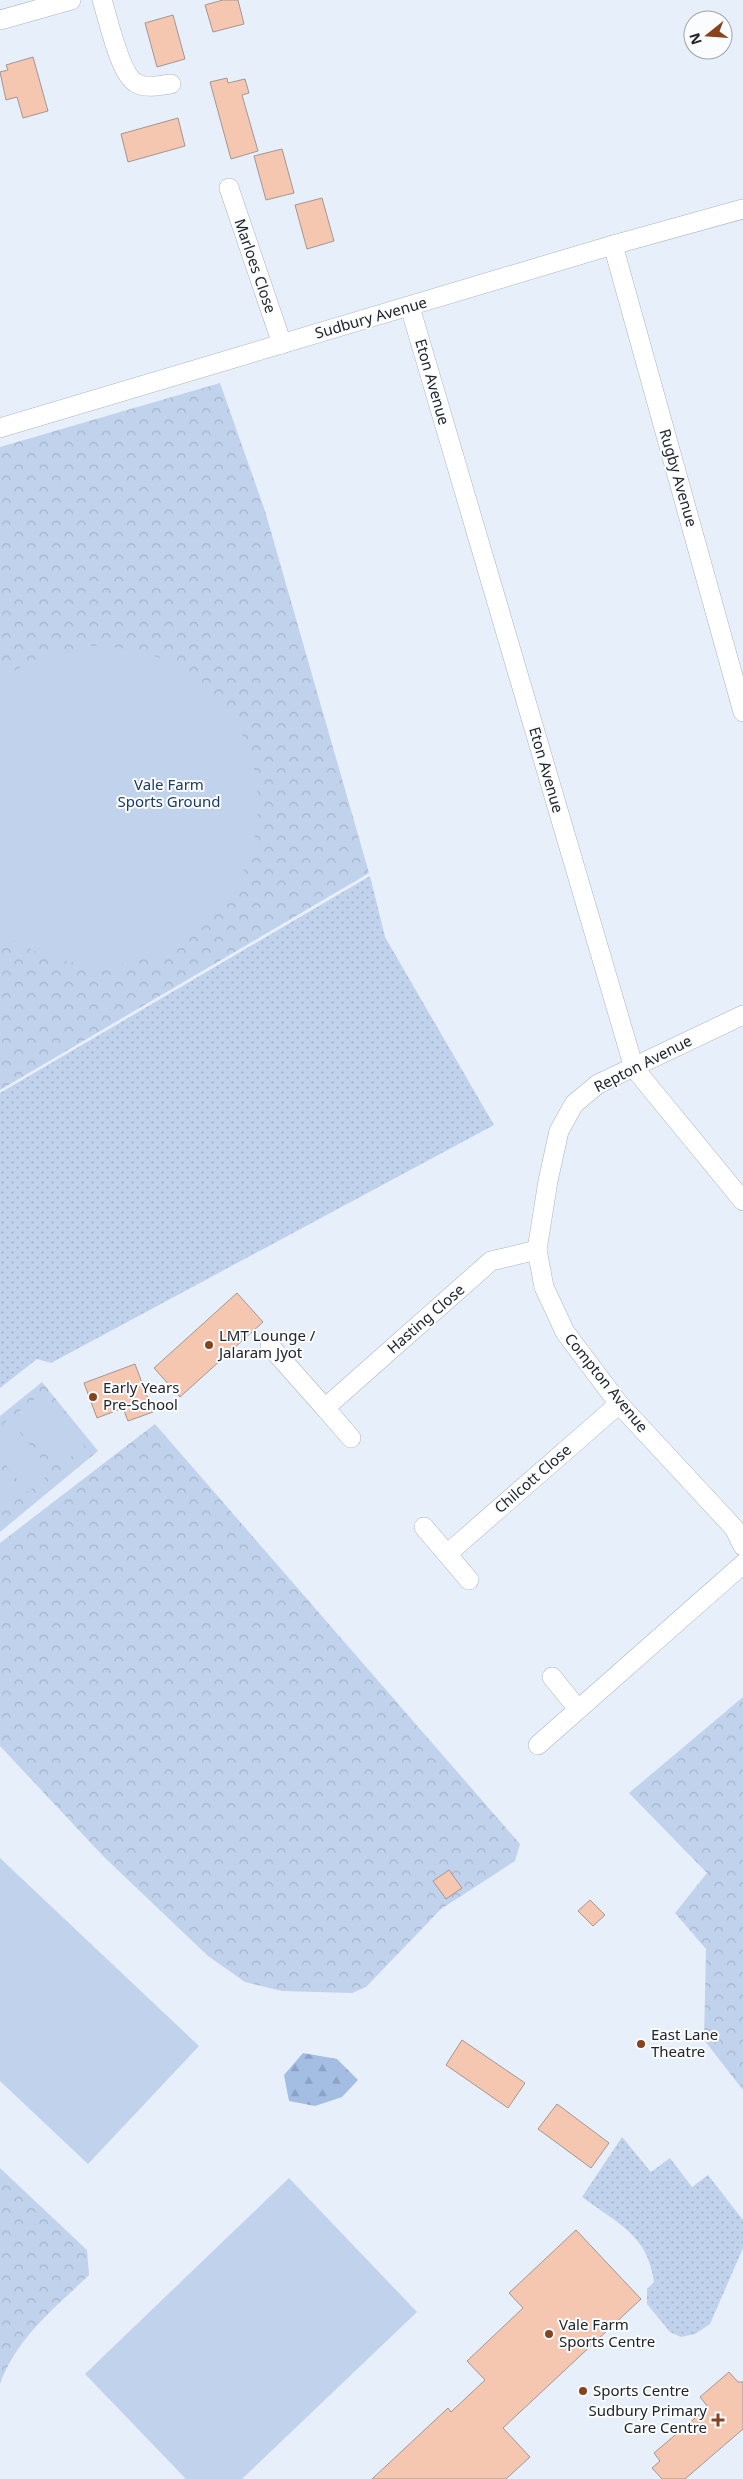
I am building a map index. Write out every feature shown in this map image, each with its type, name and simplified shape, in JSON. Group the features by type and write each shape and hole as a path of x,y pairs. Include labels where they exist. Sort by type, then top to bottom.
{"street":[{"path":"0,20 71,0"},
{"path":"102,0 126,73 136,84 154,86 171,84"},
{"name":"Marloes Close","path":"228,188 282,344"},
{"name":"Sudbury Avenue","path":"0,428 614,245 743,209"},
{"name":"Rugby Avenue","path":"614,245 743,712"},
{"name":"Eton Avenue","path":"410,307 634,1068 743,1201"},
{"name":"Repton Avenue","path":"559,1131 574,1104 598,1084 743,1015"},
{"name":"Compton Avenue","path":"559,1131 548,1181 537,1250 544,1287 565,1332 619,1404 734,1528 743,1546"},
{"name":"Hasting Close","path":"325,1408 490,1261 537,1250"},
{"path":"270,1346 351,1438"},
{"name":"Chilcott Close","path":"447,1554 619,1404"},
{"path":"424,1527 469,1580"},
{"path":"538,1745 743,1564"},
{"path":"552,1677 578,1709"}],"green space":[{"name":"Vale Farm Sports Ground","path":"220,383 265,511 369,873 0,1090 0,447"},
{"path":"87,646 112,647 150,654 184,670 216,696 238,727 253,762 258,799 255,837 243,873 223,906 184,941 151,957 127,963 102,965 62,960 23,946 0,931 0,680 20,667 41,658"},
{"path":"370,876 385,937 494,1125 51,1363 37,1359 0,1388 0,1093"},
{"path":"42,1382 98,1451 0,1532 0,1416"},
{"path":"42,1393 85,1446 60,1465 17,1413"},
{"path":"9,1419 52,1472 28,1492 0,1458 0,1427"},
{"path":"155,1424 520,1844 515,1861 441,1909 366,1987 352,1993 282,1991 245,1982 208,1956 103,1856 0,1746 0,1543"},
{"path":"0,1475 19,1498 0,1514"},
{"path":"743,1697 743,2090 704,2040 706,1949 675,1913 707,1873 629,1793"},
{"path":"0,1858 199,2046 88,2164 0,2081"},
{"path":"303,2053 337,2059 358,2080 342,2097 315,2106 289,2101 284,2075"},
{"path":"622,2137 651,2172 670,2158 692,2187 708,2175 743,2220 743,2248 710,2324 695,2334 681,2337 670,2332 647,2304 647,2289 654,2282 651,2266 638,2241 619,2223 582,2197"},
{"path":"0,2168 87,2250 89,2275 26,2338 7,2367 0,2384"},
{"path":"289,2178 417,2312 242,2479 186,2479 85,2374"}],"building":[{"path":"223,0 238,0 244,24 213,32 205,5"},
{"path":"173,15 185,59 157,67 145,23"},
{"path":"33,57 48,111 23,118 17,97 6,100 0,72 8,70 6,65"},
{"path":"227,78 228,83 245,79 249,93 242,95 258,151 231,159 210,82"},
{"path":"178,118 185,146 128,162 121,134"},
{"path":"282,149 294,193 266,200 254,156"},
{"path":"322,198 334,241 307,249 295,205"},
{"name":"LMT Lounge / Jalaram Jyot","path":"237,1293 263,1322 180,1397 154,1368"},
{"path":"135,1364 153,1412 128,1421 123,1408 97,1418 84,1383"},
{"path":"449,1870 462,1888 446,1899 433,1881"},
{"path":"590,1900 605,1915 593,1926 578,1911"},
{"path":"462,2040 525,2083 508,2108 446,2065"},
{"path":"557,2104 609,2143 591,2168 538,2129"},
{"name":"Vale Farm Sports Centre","path":"576,2230 641,2299 503,2428 530,2457 506,2479 372,2479 448,2408 451,2412 485,2380 467,2361 523,2308 509,2293"},
{"name":"Sudbury Primary Care Centre","path":"729,2372 738,2382 743,2382 743,2429 685,2479 662,2479 652,2468 660,2461 654,2453 708,2407 700,2397"}],"place":[{"name":"LMT Lounge / Jalaram Jyot","path":"209,1345"},
{"name":"Early Years Pre-School","path":"93,1397"},
{"name":"East Lane Theatre","path":"641,2044"},
{"name":"Vale Farm Sports Centre","path":"549,2334"},
{"name":"Sports Centre","path":"583,2391"},
{"name":"Sudbury Primary Care Centre","path":"718,2420"}]}
